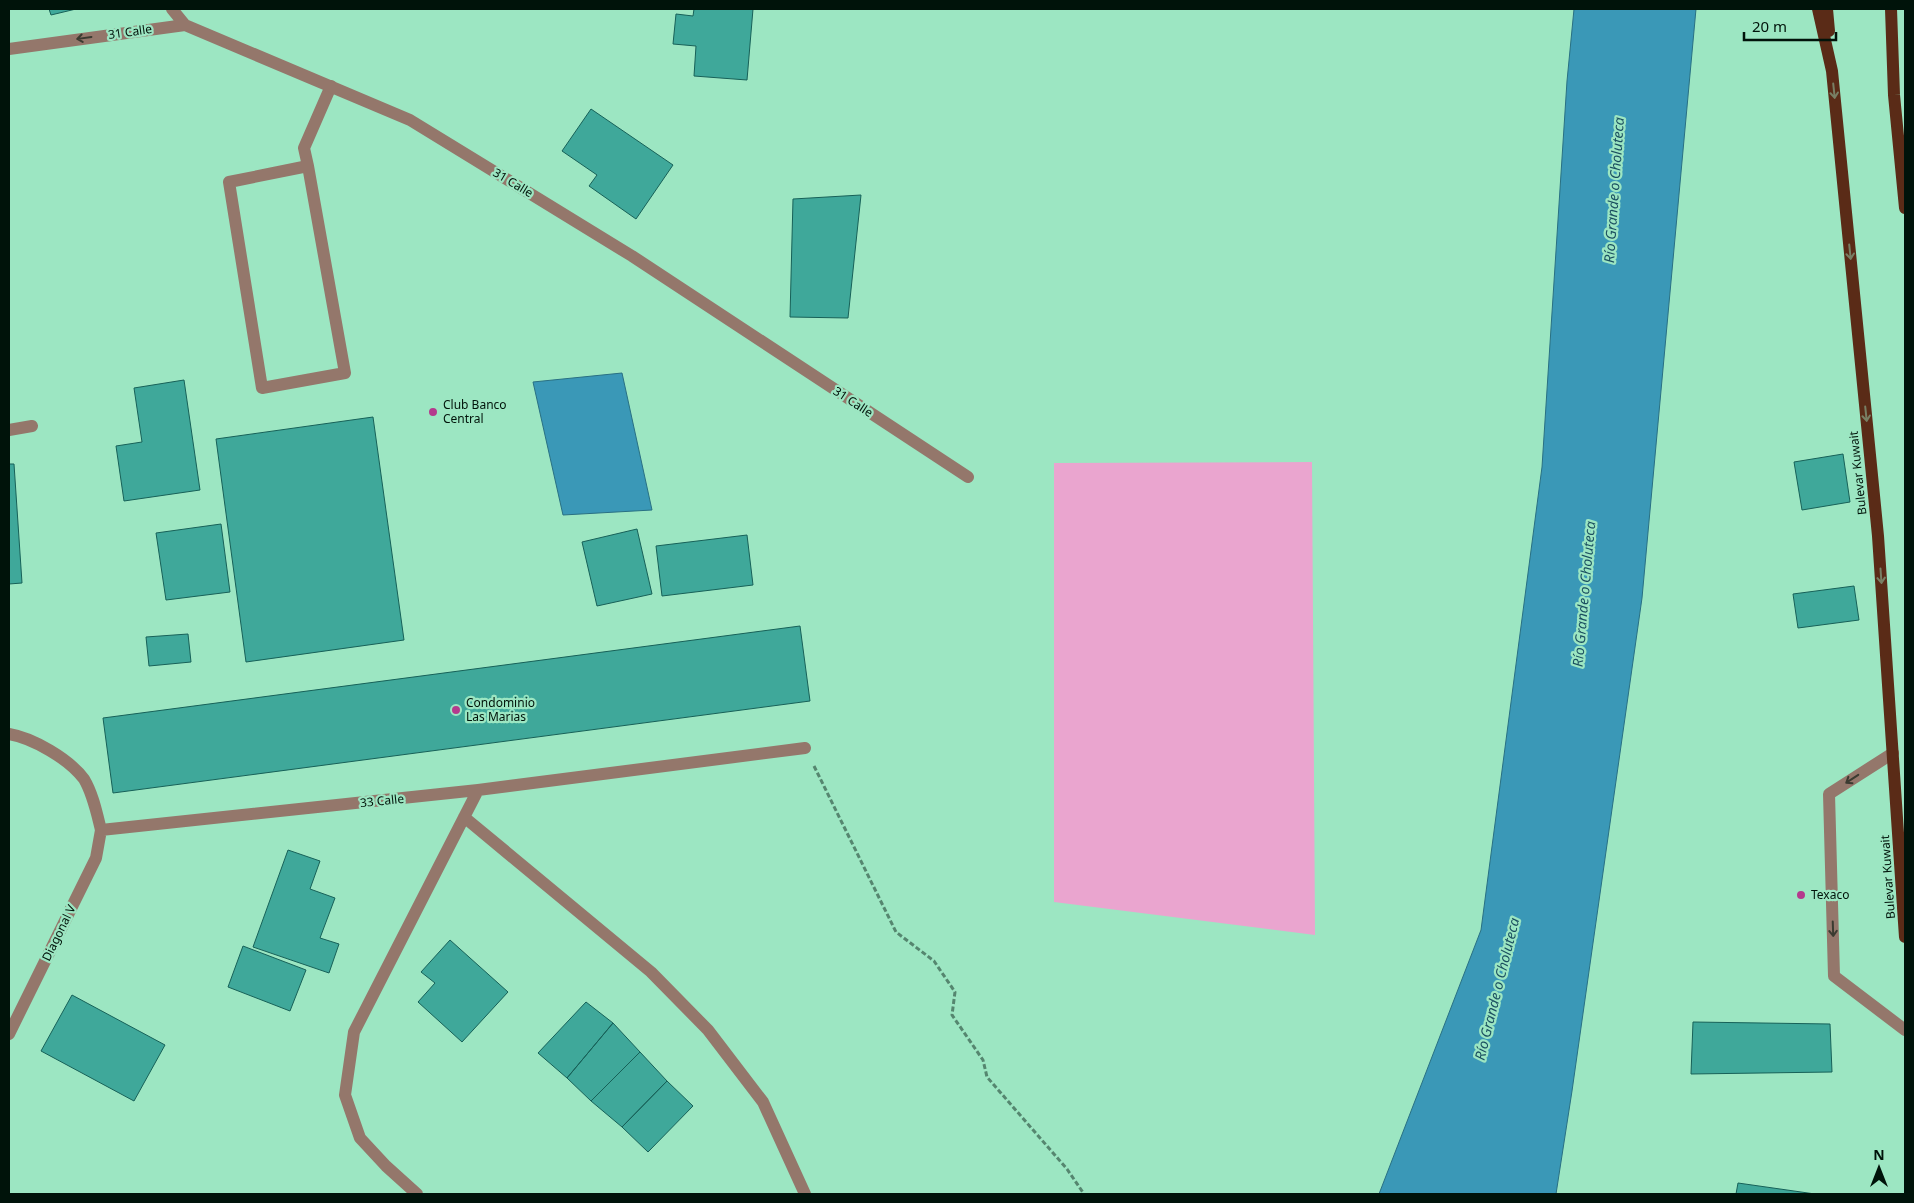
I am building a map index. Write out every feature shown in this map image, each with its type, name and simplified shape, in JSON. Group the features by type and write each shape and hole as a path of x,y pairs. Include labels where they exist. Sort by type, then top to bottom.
{"main road":[{"name":"Bulevar Kuwait","path":"1818,9 1832,71 1878,536 1905,937"},
{"path":"1828,9 1832,71"},
{"path":"1884,9 1905,208"},
{"path":"1891,9 1894,95"}],"street":[{"path":"172,9 185,25"},
{"name":"31 Calle","path":"9,49 185,25 410,120 615,245 968,477"},
{"path":"308,166 228,182 262,388 345,373 308,166 304,148 331,86"},
{"path":"9,430 32,426"},
{"path":"9,734 19,736 45,747 66,762 84,779 95,805 102,830"},
{"name":"33 Calle","path":"102,830 478,790 804,748"},
{"path":"1893,752 1829,794 1834,976 1905,1030"},
{"path":"417,1194 386,1166 360,1138 345,1095 354,1032 478,790"},
{"path":"464,817 650,972 708,1030 763,1102 805,1194"},
{"name":"Diagonal V","path":"9,1034 96,858 102,830"}],"path":[{"path":"804,748 896,932 934,961 956,992 952,1015 983,1060 987,1077 1067,1169 1084,1194"}],"shaded area":[{"path":"1312,462 1315,935 1054,902 1054,463"}],"water":[{"name":"Río Grande o Choluteca","path":"1574,9 1696,9 1642,598 1556,1194 1379,1194 1481,930 1542,467 1567,81"},
{"path":"622,373 652,510 563,515 533,382"}],"building":[{"path":"49,9 76,9 51,15"},
{"path":"694,9 753,9 747,80 694,76 696,46 673,44 676,14 693,16"},
{"path":"591,109 673,165 636,219 589,186 597,175 562,151"},
{"path":"861,195 848,318 790,317 793,199"},
{"path":"184,380 200,490 124,501 116,446 142,442 134,388"},
{"path":"373,417 404,640 246,662 216,439"},
{"path":"1843,454 1850,502 1802,510 1794,462"},
{"path":"9,464 14,464 22,583 9,584"},
{"path":"221,524 230,592 166,600 156,533"},
{"path":"637,529 652,594 597,606 582,542"},
{"path":"747,535 753,585 662,596 656,546"},
{"path":"1854,586 1859,620 1798,628 1793,594"},
{"name":"Condominio Las Marias","path":"800,626 810,701 113,793 103,718"},
{"path":"188,634 191,662 149,666 146,637"},
{"path":"288,850 320,861 310,889 335,898 320,938 339,944 329,973 253,947"},
{"path":"450,940 508,992 462,1042 418,1002 435,983 421,972"},
{"path":"243,946 306,970 290,1011 228,987"},
{"path":"72,995 165,1045 134,1101 41,1051"},
{"path":"586,1002 613,1023 567,1078 538,1053"},
{"path":"1693,1022 1830,1024 1832,1072 1691,1074"},
{"path":"613,1023 640,1052 591,1101 567,1078"},
{"path":"640,1052 667,1081 622,1127 591,1101"},
{"path":"667,1081 693,1106 648,1152 622,1127"},
{"path":"1738,1183 1815,1194 1736,1194"}],"place":[{"name":"Club Banco Central","path":"433,412"},
{"name":"Condominio Las Marias","path":"456,710"},
{"name":"Texaco","path":"1801,895"}]}
